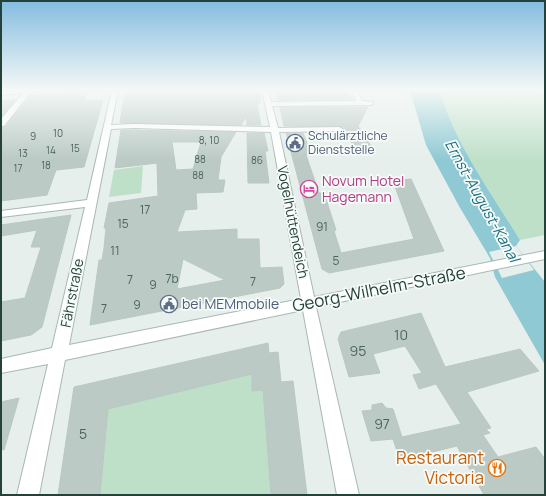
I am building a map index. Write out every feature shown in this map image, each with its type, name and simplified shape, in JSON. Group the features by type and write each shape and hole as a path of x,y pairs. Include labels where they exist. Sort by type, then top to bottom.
{"street":[{"path":"1,124 10,113"},
{"name":"Fährstraße","path":"28,495 52,378 64,334 110,113"},
{"name":"Vogelhüttendeich","path":"271,113 348,495"},
{"path":"107,127 338,129"},
{"path":"1,214 91,203"},
{"name":"Georg-Wilhelm-Straße","path":"1,366 545,255"}],"green space":[{"path":"447,113 545,113 545,235 520,240 475,168"},
{"path":"143,166 141,193 109,197 114,170"},
{"path":"252,374 252,391 263,390 271,495 100,495 108,409"}],"water":[{"name":"Ernst-August-Kanal","path":"417,113 447,113 464,149 520,240 516,246 545,282 545,365 495,277 490,258 459,206 426,145"}],"pier":[{"path":"516,246 534,270 502,278 489,252"}],"building":[{"path":"16,113 99,113 84,167 56,170 47,195 1,201 1,128 5,127"},
{"path":"121,113 259,113 261,125 247,125 246,117 241,125 120,122"},
{"path":"281,113 365,113 358,126 373,149 355,150 344,127 284,126"},
{"path":"121,130 236,132 221,157 218,180 225,180 223,192 196,193 197,209 185,210 177,232 237,229 237,239 259,239 260,268 282,267 284,284 280,288 90,325 99,260 102,260 104,248 106,228 104,228 109,203 158,196 157,163 115,168","holes":["172,142 201,142 193,169 176,170","183,259 225,280 177,289"]},
{"path":"247,133 264,133 268,151 265,151 269,183 248,183"},
{"path":"286,133 303,133 311,154 306,155 319,193 324,193 336,230 334,231 341,253 414,239 393,181 411,179 444,251 329,273 322,269"},
{"path":"71,215 42,327 31,335 1,341 1,302 25,298 41,247 31,247 37,230 1,236 1,225"},
{"path":"421,313 445,367 520,349 539,371 467,392 491,428 486,429 490,433 483,435 498,457 536,447 545,459 545,495 484,495 457,446 400,460 393,439 371,441 362,411 372,410 372,405 382,403 386,408 393,409 402,437 461,424 436,384 419,389 413,375 422,373 405,346 373,354 380,373 349,377 338,339 341,332"},
{"path":"268,343 269,353 278,352 281,382 293,381 307,495 271,495 263,390 252,391 252,374 108,409 100,495 58,495 74,387"},
{"path":"19,398 4,450 1,449 1,402"}],"place":[{"name":"Schulärztliche Dienststelle","path":"295,143"},
{"name":"Novum Hotel Hagemann","path":"309,189"},
{"name":"bei MEMmobile","path":"169,304"},
{"name":"Restaurant Victoria","path":"497,468"}]}
